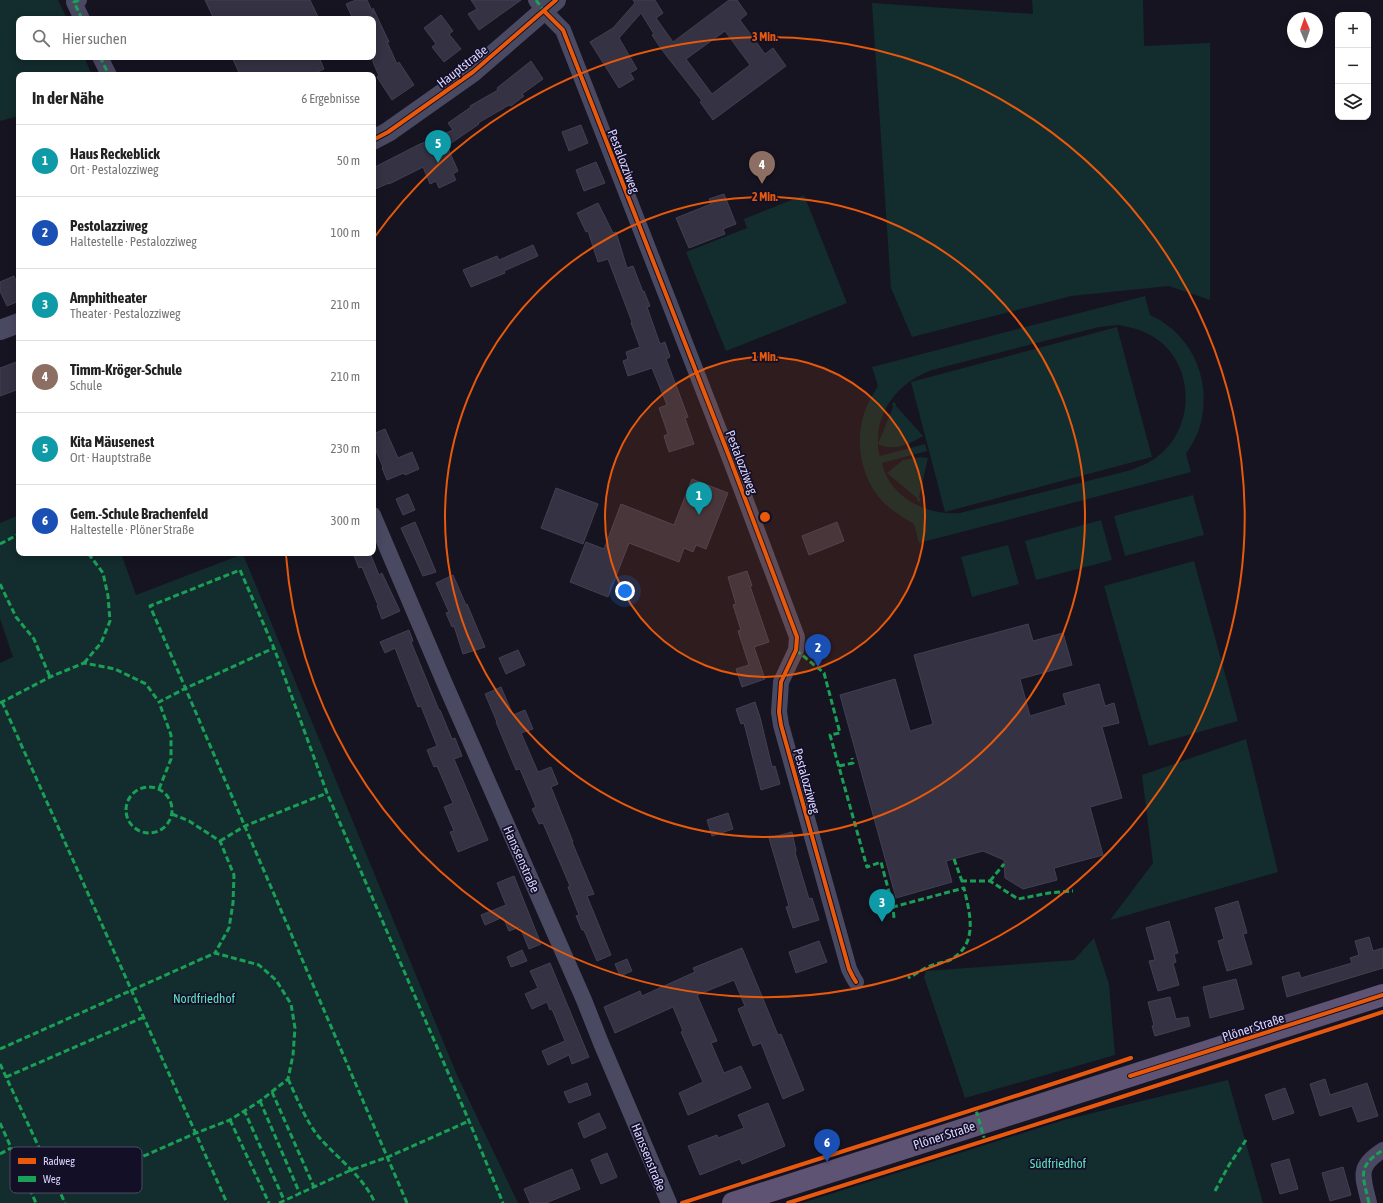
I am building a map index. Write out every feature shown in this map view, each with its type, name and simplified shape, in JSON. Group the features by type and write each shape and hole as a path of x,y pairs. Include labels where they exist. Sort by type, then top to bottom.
{"main road":[{"name":"Plöner Straße","path":"733,1203 1383,996"}],"street":[{"path":"79,0 74,2 81,16"},
{"name":"Hauptstraße","path":"376,138 388,132 473,72 545,4"},
{"name":"Pestalozziweg","path":"545,4 563,30 729,456 797,637 796,650 781,682 779,712 781,725 849,969 856,982"},
{"path":"102,60 108,72"},
{"path":"0,330 16,324"},
{"name":"Hanssenstraße","path":"376,522 448,692 584,1000 668,1203"},
{"path":"1368,1203 1362,1173 1367,1162 1383,1150"}],"green space":[{"path":"0,0 58,0 66,16 16,16 16,60 85,60 91,72 16,72 16,117 0,121"},
{"path":"1032,0 1143,0 1144,46 1210,43 1210,300 1169,286 1071,296 912,337 891,288 872,3 1033,14"},
{"path":"804,195 847,303 726,351 686,252 747,228 744,219"},
{"path":"1145,296 1150,315 1164,323 1186,344 1200,371 1204,401 1200,427 1186,454 1191,472 919,543 914,524 891,509 876,494 870,484 862,463 860,440 863,417 871,397 878,386 872,367","holes":["1118,325 1134,328 1146,333 1165,346 1176,360 1183,376 1186,393 1180,428 1171,443 1158,456 1131,470 960,513 947,513 923,507 911,502 892,486 882,463 927,451 925,444 880,456 879,453 878,431 881,419 893,398 910,381 932,370 1099,327"]},
{"path":"1117,327 1152,457 945,512 911,382"},
{"path":"894,402 923,436 913,442 901,446 890,447 878,444"},
{"path":"920,457 928,458 919,497 921,500 918,502 917,498 887,473 903,460"},
{"path":"1193,495 1204,535 1125,556 1114,516"},
{"name":"Nordfriedhof","path":"16,516 16,556 122,556 136,595 238,556 244,556 457,1075 518,1203 0,1203 0,663 13,657 0,619 0,523"},
{"path":"1101,520 1112,560 1036,580 1025,541"},
{"path":"1008,545 1019,584 972,597 961,557"},
{"path":"1194,561 1238,721 1149,746 1104,586"},
{"path":"1246,739 1278,872 1110,920 1153,863 1142,775"},
{"path":"1094,938 1109,984 1115,1055 965,1098 924,977 926,971 1074,960"},
{"name":"Südfriedhof","path":"1228,1080 1263,1203 802,1203 1064,1120"}],"building":[{"path":"205,0 310,0 318,16 213,16"},
{"path":"356,0 367,0 373,13 373,8 389,42 387,42 397,64 399,62 414,85 392,100 377,77 379,76 373,62 373,60 376,60 376,16 352,16 346,4"},
{"path":"471,0 521,0 479,30 468,14 477,9"},
{"path":"633,0 655,0 663,13 656,18 673,42 729,0 737,0 747,14 740,20 765,54 773,48 786,66 713,120 700,102 702,101 662,50 652,35 654,34 641,13 619,38 637,69 630,73 634,79 619,88 590,42 613,28 635,3","holes":["725,31 750,65 712,94 686,59"]},
{"path":"441,15 453,31 449,34 461,49 444,62 432,47 436,44 424,28"},
{"path":"233,60 320,60 324,69 318,72 239,72"},
{"path":"531,61 543,79 522,94 524,96 511,106 509,105 478,123 479,124 447,146 458,171 453,174 456,180 439,188 436,181 430,184 423,167 376,189 376,166 418,145 453,130 448,123 471,107 470,106 498,90 497,88"},
{"path":"581,125 588,143 569,151 562,132"},
{"path":"596,162 605,183 584,191 576,170"},
{"path":"724,194 736,224 723,229 725,234 689,248 676,218 711,204 709,199"},
{"path":"598,203 613,233 616,232 627,268 633,266 643,292 644,291 650,306 647,307 660,344 665,342 670,357 666,359 688,417 685,418 694,444 669,452 664,436 668,434 659,408 667,405 652,368 628,376 623,361 628,359 626,352 640,347 608,259 598,262 588,231 586,232 577,213"},
{"path":"533,245 538,256 504,271 505,273 471,287 463,270 497,256 499,260"},
{"path":"14,276 16,281 16,302 7,306 0,291 0,282"},
{"path":"16,362 16,390 0,396 0,368"},
{"path":"385,429 398,458 412,452 419,469 387,480 376,451 376,433"},
{"path":"692,479 728,493 706,549 696,545 693,552 684,548 679,562 629,543 608,597 570,582 586,542 604,549 621,504 674,525"},
{"path":"556,488 598,504 583,544 541,528"},
{"path":"408,494 415,510 403,515 396,499"},
{"path":"415,522 436,572 423,576 401,528"},
{"path":"837,522 844,541 809,555 802,536"},
{"path":"354,556 371,556 379,575 382,573 400,611 382,619 377,606 378,605 362,567 359,568"},
{"path":"747,571 752,586 750,586 769,642 754,647 765,679 742,687 736,669 749,665 738,631 741,630 733,605 736,604 728,577"},
{"path":"453,575 485,647 463,654 454,626 452,627 446,613 449,612 436,583"},
{"path":"1028,624 1033,641 1063,633 1072,665 1020,679 1030,716 1066,705 1063,694 1099,684 1105,706 1114,703 1119,723 1102,727 1122,798 1090,807 1103,855 1054,868 1057,880 1023,889 1005,878 1004,860 983,851 946,861 952,882 896,898 840,695 895,679 910,731 933,724 914,655"},
{"path":"409,630 413,641 411,642 439,710 452,739 455,738 462,756 454,759 488,840 458,852 450,832 454,831 444,807 453,803 437,766 434,767 427,750 437,746 421,706 418,707 395,648 385,653 380,642"},
{"path":"518,650 525,665 506,674 499,658"},
{"path":"501,687 513,715 525,710 533,729 521,733 538,772 551,767 558,784 551,787 594,894 587,896 611,955 597,961 584,930 582,930 576,916 579,915 568,887 570,886 543,823 539,824 532,809 536,807 520,769 516,770 485,694"},
{"path":"755,702 772,767 775,766 780,784 761,790 744,723 741,724 736,709"},
{"path":"728,813 733,829 712,836 707,820"},
{"path":"792,832 795,852 809,899 812,898 819,920 793,928 786,907 789,906 769,838"},
{"path":"514,876 541,944 529,949 520,927 509,931 503,917 485,925 481,915 506,905 497,883"},
{"path":"1238,901 1247,933 1243,934 1252,964 1227,971 1218,941 1224,939 1215,908"},
{"path":"1169,921 1178,953 1174,954 1176,962 1173,963 1179,985 1158,991 1149,961 1155,960 1146,928"},
{"path":"1369,937 1373,951 1383,948 1383,968 1287,997 1282,977 1299,972 1301,978 1352,963 1350,958 1359,955 1355,941"},
{"path":"819,941 827,962 796,973 789,952"},
{"path":"742,948 778,1035 781,1034 804,1090 783,1099 761,1043 753,1046 738,1009 745,1006 734,980 697,995 717,1041 711,1043 724,1073 741,1066 751,1088 688,1115 679,1093 703,1082 681,1032 683,1031 673,1007 615,1033 604,1007 640,991 642,996 695,972 693,968"},
{"path":"522,950 527,961 511,967 507,957"},
{"path":"627,959 632,971 620,976 615,964"},
{"path":"550,963 589,1057 572,1064 569,1055 548,1065 542,1051 565,1041 552,1009 550,1010 547,1002 532,1009 525,994 538,988 530,971"},
{"path":"1236,979 1244,1009 1210,1018 1203,987"},
{"path":"1170,997 1176,1019 1188,1017 1190,1026 1155,1036 1152,1026 1154,1025 1148,1002"},
{"path":"1325,1079 1330,1095 1367,1083 1378,1116 1358,1122 1352,1106 1320,1116 1310,1084"},
{"path":"587,1083 591,1095 569,1103 564,1092"},
{"path":"1285,1088 1294,1113 1273,1120 1265,1095"},
{"path":"768,1103 785,1146 742,1164 740,1159 700,1175 688,1146 717,1135 718,1138 744,1128 738,1115"},
{"path":"599,1113 606,1128 584,1138 578,1123"},
{"path":"607,1153 617,1177 601,1184 591,1160"},
{"path":"1289,1159 1298,1189 1280,1194 1271,1164"},
{"path":"1343,1167 1351,1195 1330,1201 1322,1173"},
{"path":"572,1169 580,1189 546,1203 530,1203 524,1189"}],"marked path":[{"path":"79,0 74,2 81,16"},
{"path":"536,0 544,11"},
{"path":"102,60 108,72"},
{"path":"0,544 16,536"},
{"path":"84,663 101,643 110,621 108,596 103,573 90,556"},
{"path":"407,1203 150,606 240,570 274,648 327,793 503,1203"},
{"path":"0,584 16,617 34,639 50,677"},
{"path":"0,703 50,677 84,663 115,669 146,684 159,702 274,648"},
{"path":"796,650 824,673 840,733 830,735 867,867 881,862 893,907 964,888 970,918 969,937 965,946 950,960 930,966 908,978"},
{"path":"2,702 227,1203"},
{"path":"159,702 171,735 171,759 159,789"},
{"path":"839,766 853,763 852,758"},
{"path":"149,787 162,791 168,797 172,810 168,823 162,829 149,833 136,829 130,823 126,810 130,797 136,791 149,787"},
{"path":"220,841 245,826 327,793"},
{"path":"172,814 189,821 220,841 234,875 233,903 229,928 215,953"},
{"path":"954,859 963,884"},
{"path":"990,881 1004,864"},
{"path":"961,881 990,881 1018,899 1049,893 1073,891"},
{"path":"880,909 893,907 894,918"},
{"path":"0,1049 215,953 259,965 276,980 291,1004 295,1028 293,1055 288,1079 260,1101 230,1120 142,1157"},
{"path":"6,1077 144,1017"},
{"path":"0,1064 39,1147"},
{"path":"288,1079 313,1129 325,1144 364,1184 375,1203"},
{"path":"272,1092 314,1187"},
{"path":"260,1101 300,1194"},
{"path":"244,1110 284,1200"},
{"path":"976,1110 985,1141"},
{"path":"230,1120 269,1203"},
{"path":"279,1203 351,1170 388,1157 469,1121"},
{"path":"0,1123 11,1147"},
{"path":"1215,1191 1229,1165 1246,1140"},
{"path":"0,1154 10,1149"},
{"path":"1369,1203 1364,1179 1365,1167 1374,1156 1383,1150"},
{"path":"32,1193 36,1203"},
{"path":"60,1193 65,1203"}],"cycle path":[{"path":"376,138 388,132 473,72 556,0"},
{"path":"544,11 563,30 729,456 797,637 796,650 781,682 779,712 781,725 849,969 856,982"},
{"path":"1130,1076 1383,995"},
{"path":"788,1203 1383,1012"},
{"path":"682,1203 1131,1058"}],"place":[{"name":"Kita Mäusenest","path":"438,163"},
{"name":"Timm-Kröger-Schule","path":"762,184"},
{"name":"Haus Reckeblick","path":"699,515"},
{"name":"Pestolazziweg","path":"818,667"},
{"name":"Amphitheater","path":"882,922"},
{"name":"Gem.-Schule Brachenfeld","path":"827,1162"}]}
